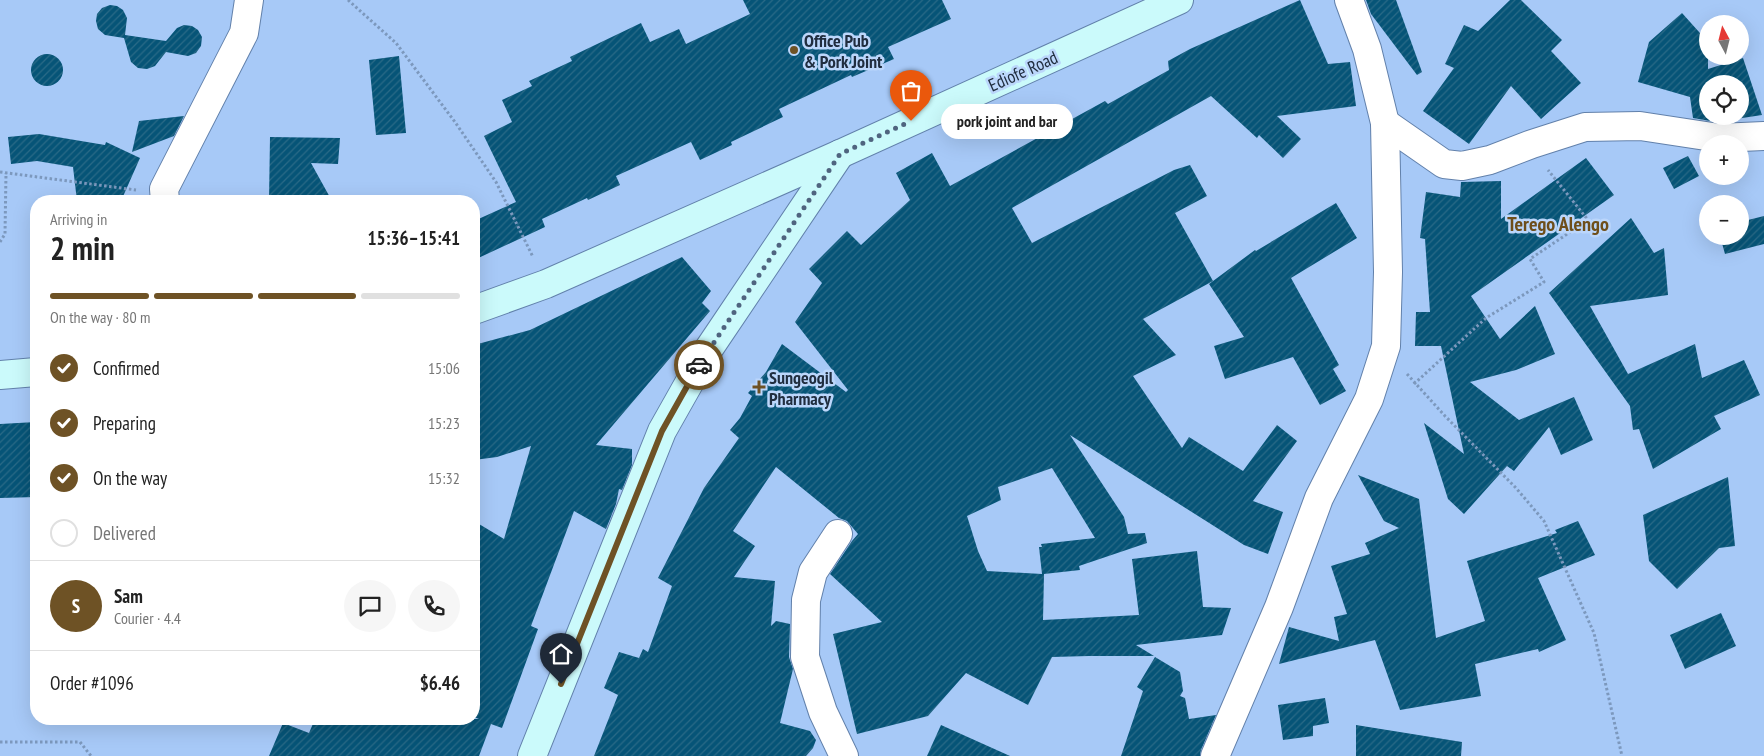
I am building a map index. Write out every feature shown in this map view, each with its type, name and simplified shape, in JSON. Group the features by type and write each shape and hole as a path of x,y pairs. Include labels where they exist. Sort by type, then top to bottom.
{"street":[{"path":"164,195 244,33 249,0"},
{"name":"Ediofe Road","path":"480,308 546,284 840,154 1179,0"},
{"path":"1215,756 1278,607 1319,498 1369,399 1386,346 1388,272 1385,123 1367,49 1349,0"},
{"path":"1385,123 1444,164 1462,166 1490,160 1585,127 1640,126 1719,138 1764,136"},
{"path":"532,756 662,431 706,352 840,154"},
{"path":"0,375 30,372"},
{"path":"838,534 813,572 806,600 804,657 823,712 844,756"}],"path":[{"path":"348,0 396,43 465,137 496,182 546,284"},
{"path":"1414,384 1486,318 1544,282 1530,259 1588,220 1548,170 1532,144"},
{"path":"0,172 164,195"},
{"path":"0,242 5,234 6,173"},
{"path":"1386,346 1414,384 1516,488 1544,521 1594,634 1622,756"},
{"path":"0,742 80,742 91,756"}],"building":[{"path":"743,0 942,0 951,19 888,47 894,59 852,77 851,75 779,109 783,117 731,142 732,145 700,160 691,142 616,176 620,185 542,219 545,227 480,257 480,218 516,202 484,136 512,122 502,100 532,86 529,81 572,61 570,57 641,23 650,42 679,29 686,44 750,14"},
{"path":"1300,0 1328,64 1350,62 1356,106 1277,116 1301,139 1283,158 1259,135 1257,138 1211,96 1012,208 1032,243 1174,170 1190,165 1207,196 1175,213 1213,281 1143,319 1176,355 1133,376 1182,448 1189,437 1243,471 1277,425 1297,441 1253,501 1283,512 1268,554 1244,545 1070,435 1124,517 1128,534 1145,533 1147,543 1079,566 1080,570 1044,574 1043,620 1139,615 1132,559 1197,551 1203,607 1231,608 1222,635 1136,645 1154,656 1052,657 1028,705 966,673 928,716 857,734 833,634 882,622 830,574 858,534 847,521 839,518 776,467 733,531 755,546 734,577 775,581 771,626 776,621 790,624 789,657 793,669 780,723 810,731 816,740 813,748 806,756 594,756 618,695 604,688 619,652 639,658 643,649 648,652 672,586 658,578 704,488 739,438 730,430 740,418 752,396 748,393 766,372 782,344 846,392 848,390 795,322 822,283 809,269 847,231 861,245 910,200 896,173 932,153 950,186 1105,101 1108,104 1169,70 1168,61 1190,49","holes":["1052,468 1095,538 1041,544 1042,547 1039,547 1042,574 987,571 978,551 967,516 1001,500 998,487"]},
{"path":"1366,0 1396,0 1422,72 1417,75 1371,14"},
{"path":"1510,0 1521,0 1562,40 1551,51 1581,83 1541,119 1511,86 1469,144 1423,111 1454,68 1445,64 1464,25 1478,31"},
{"path":"110,5 117,6 123,10 127,18 125,35 166,41 177,28 184,25 192,26 198,30 202,37 201,46 196,53 188,56 166,52 155,66 147,69 138,68 131,62 124,38 105,35 98,29 97,14 102,8"},
{"path":"1682,13 1699,32 1699,65 1708,65 1708,69 1721,65 1745,65 1749,75 1699,75 1699,119 1693,118 1690,97 1638,82 1649,42"},
{"path":"47,54 58,59 63,70 58,81 47,86 36,81 31,70 36,59"},
{"path":"399,56 406,133 376,135 369,60"},
{"path":"1749,76 1762,115 1749,117"},
{"path":"184,116 174,136 132,152 139,121"},
{"path":"39,134 105,145 106,142 140,158 124,195 76,195 73,167 37,161 11,164 8,137"},
{"path":"270,137 340,138 338,164 311,163 329,195 269,195"},
{"path":"1688,156 1699,176 1674,189 1663,168"},
{"path":"1586,158 1614,195 1471,296 1500,339 1535,306 1555,354 1516,370 1470,382 1519,420 1574,397 1593,440 1561,455 1549,427 1514,471 1507,466 1464,514 1448,499 1424,423 1464,454 1441,346 1415,346 1416,312 1430,312 1425,239 1420,238 1426,192 1460,197 1461,182 1501,181 1501,219"},
{"path":"1336,203 1357,238 1291,278 1339,365 1333,369 1346,391 1320,405 1293,357 1225,379 1214,346 1244,337 1209,284 1255,250"},
{"path":"1764,216 1764,244 1725,254 1722,245 1749,245 1749,220"},
{"path":"1631,218 1654,253 1664,248 1668,295 1590,306 1628,374 1695,344 1702,378 1744,360 1760,395 1714,416 1721,429 1653,469 1639,429 1633,430 1630,406 1549,293"},
{"path":"682,257 711,291 702,303 710,311 596,445 632,449 632,465 622,490 619,489 616,504 606,529 574,511 531,626 538,629 502,728 491,724 479,756 269,756 282,725 288,725 309,733 312,725 480,725 480,525 504,539 531,446 497,457 480,459 480,343 530,330"},
{"path":"30,422 30,497 0,498 0,424"},
{"path":"1358,475 1419,499 1436,638 1485,621 1467,561 1557,533 1555,530 1578,521 1595,555 1538,578 1566,640 1539,652 1538,649 1475,664 1481,696 1400,710 1375,640 1279,664 1289,627 1339,641 1334,617 1347,614 1331,566 1370,554 1365,543 1399,528 1384,521"},
{"path":"1728,477 1735,546 1719,548 1677,589 1649,561 1643,515"},
{"path":"1721,613 1736,646 1685,669 1670,635"},
{"path":"1155,657 1180,672 1183,691 1180,696 1185,698 1189,719 1216,715 1200,756 1121,756 1143,691 1137,687"},
{"path":"1325,698 1329,723 1313,726 1313,736 1283,740 1278,705"},
{"path":"941,725 1010,756 927,756"},
{"path":"1356,725 1462,742 1461,756 1356,756"}],"way so far":[{"path":"699,365 840,154 911,121"}],"place":[{"name":"Office Pub & Pork Joint","path":"794,50"},
{"name":"pork joint and bar","path":"911,121"},
{"name":"Sungeogil Pharmacy","path":"759,387"}],"district":[{"name":"Terego Alengo","path":"1558,224"}],"route":[{"path":"561,684 662,431 699,365"}]}
